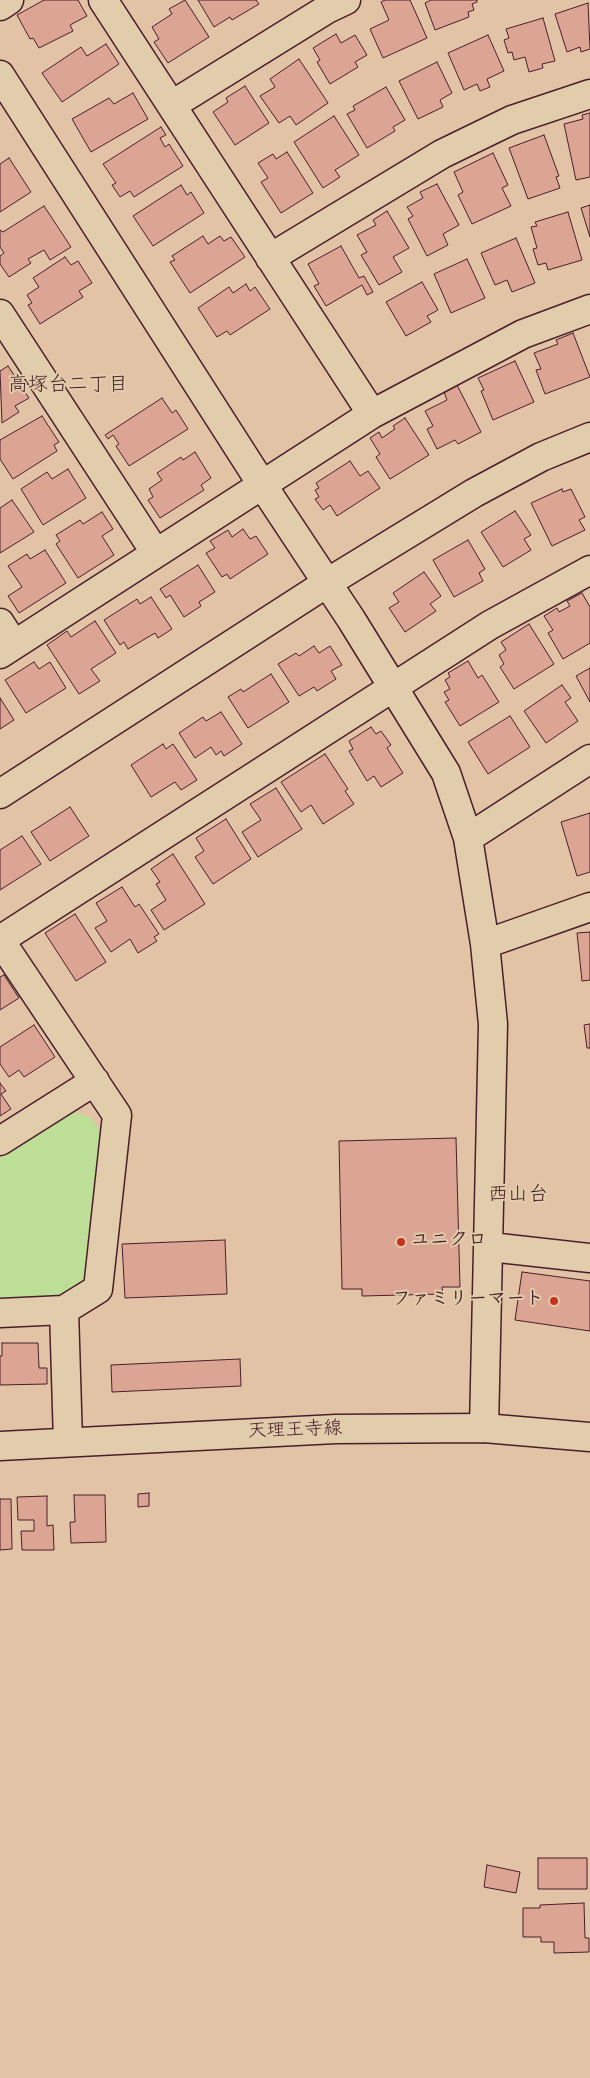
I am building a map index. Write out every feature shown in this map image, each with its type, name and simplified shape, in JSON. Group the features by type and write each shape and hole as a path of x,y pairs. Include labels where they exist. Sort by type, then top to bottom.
{"street":[{"path":"0,6 9,0"},
{"path":"103,0 372,414"},
{"path":"172,105 327,9 346,0"},
{"path":"0,75 327,583 446,773 468,838 485,944 494,1024 490,1247 484,1428"},
{"path":"270,258 442,154 512,120 590,94"},
{"path":"5,641 263,486 372,414 523,334 590,309"},
{"path":"0,314 155,552"},
{"path":"0,794 327,583 474,494 541,458 590,437"},
{"path":"0,1313 64,1310 98,1289 117,1115 0,940 490,625 590,570"},
{"path":"468,838 590,759"},
{"path":"485,944 590,907"},
{"path":"0,1141 95,1081"},
{"path":"490,1247 590,1258"},
{"path":"64,1310 68,1442"},
{"name":"天理王寺線","path":"0,1446 336,1429 484,1428 590,1437"}],"green space":[{"path":"80,1113 91,1118 98,1127 100,1139 85,1276 81,1286 66,1296 0,1300 0,1158 68,1114"}],"building":[{"path":"44,0 78,0 87,16 70,25 73,31 39,48 33,38 30,39 17,15"},
{"path":"185,0 209,37 168,63 154,42 159,39 152,27 172,14 169,9"},
{"path":"198,0 256,0 259,4 232,20 230,17 214,27"},
{"path":"385,0 410,0 427,38 383,58 370,29 389,20 381,2"},
{"path":"431,0 477,0 477,2 472,4 474,10 468,12 469,17 435,30 425,3"},
{"path":"588,3 590,49 581,52 580,47 567,52 555,14"},
{"path":"543,18 555,61 542,64 543,68 529,72 525,57 514,60 512,52 508,53 504,40 509,38 506,29"},
{"path":"336,34 341,43 355,35 367,55 355,62 358,67 330,84 317,62 320,60 313,48"},
{"path":"488,35 504,71 487,79 490,87 480,91 477,84 464,90 448,53"},
{"path":"106,44 119,64 62,102 42,73 81,47 87,56"},
{"path":"299,59 328,103 296,125 290,116 279,123 260,96 275,87 270,79"},
{"path":"437,62 452,93 440,100 443,107 418,119 399,81"},
{"path":"245,86 269,123 235,145 213,112 228,102 226,98"},
{"path":"386,87 405,120 393,127 395,131 367,148 347,114 355,110 353,106"},
{"path":"133,93 148,119 91,152 72,119 109,98 114,104"},
{"path":"590,113 590,177 576,180 564,124 583,119 582,115"},
{"path":"334,116 359,155 335,170 340,177 323,188 294,142"},
{"path":"161,127 166,135 160,138 165,147 169,144 183,166 134,197 130,191 120,197 112,185 116,183 103,164"},
{"path":"544,135 559,176 556,177 560,188 528,199 509,148"},
{"path":"287,152 313,193 281,213 261,182 268,178 258,163 273,154 276,159"},
{"path":"493,153 508,185 502,188 511,206 472,224 458,195 463,192 454,172"},
{"path":"9,158 31,192 0,212 0,164"},
{"path":"437,184 459,225 443,234 448,245 427,256 408,219 413,216 407,207 423,198 420,192"},
{"path":"181,185 187,195 191,192 204,213 153,246 133,216"},
{"path":"590,205 590,237 581,208"},
{"path":"44,206 71,247 50,260 44,250 28,259 31,263 9,277 0,264 0,256 4,253 0,247 0,230 3,232"},
{"path":"387,211 409,248 393,257 402,272 379,285 361,255 367,252 357,235 376,225 373,220"},
{"path":"568,212 582,260 548,270 546,263 538,265 533,249 537,248 531,227 537,226 535,222"},
{"path":"203,236 208,244 220,236 224,241 231,237 245,257 190,293 170,262 175,260 172,256"},
{"path":"516,238 535,283 512,292 507,280 495,285 481,253"},
{"path":"341,246 359,278 364,276 373,292 367,295 362,285 326,306 314,286 319,284 308,264"},
{"path":"65,257 71,265 78,261 92,283 79,291 83,297 40,324 28,305 32,303 27,295 39,287 33,278"},
{"path":"467,259 485,298 451,313 434,274"},
{"path":"422,282 438,310 427,316 431,322 406,336 386,302"},
{"path":"246,284 250,291 255,287 270,309 230,335 227,331 217,337 198,308 229,287 233,293"},
{"path":"573,333 590,377 545,394 536,370 541,369 534,353 558,344 556,340"},
{"path":"515,361 534,402 493,420 481,391 484,390 478,378"},
{"path":"8,366 29,398 15,406 19,412 2,423 0,371"},
{"path":"457,385 481,432 458,444 455,440 437,449 427,429 433,426 425,411 447,400 444,392"},
{"path":"162,398 172,413 176,410 188,429 129,466 116,446 119,444 113,435 108,439 105,435"},
{"path":"42,416 59,442 54,445 57,451 13,479 0,459 0,440"},
{"path":"405,418 429,455 390,479 376,457 380,454 370,438 379,432 382,438 395,429 393,426"},
{"path":"195,452 211,478 201,485 204,490 160,518 148,500 153,497 149,489 162,480 157,473 181,457 183,460"},
{"path":"350,461 360,476 368,471 380,488 337,516 330,505 323,510 315,499 319,497 315,490 319,488 316,483"},
{"path":"68,469 86,498 43,525 21,489 47,472 52,479"},
{"path":"562,489 563,492 571,489 585,517 579,520 585,530 552,546 531,503"},
{"path":"12,500 34,532 0,553 0,508"},
{"path":"515,511 531,535 524,539 531,550 503,567 481,532"},
{"path":"102,512 113,529 102,536 114,555 78,578 56,544 60,541 56,535 80,520 83,524"},
{"path":"243,529 250,539 256,536 268,554 230,579 227,574 222,577 206,553 215,548 210,541 228,530 232,537"},
{"path":"468,540 485,569 479,573 483,581 454,597 433,560"},
{"path":"45,550 66,583 19,613 8,596 22,587 8,566 27,554 30,559"},
{"path":"198,565 215,592 199,602 201,606 184,617 170,595 166,598 160,589"},
{"path":"424,572 441,596 430,604 436,611 405,632 389,608 399,602 393,593"},
{"path":"582,593 590,607 590,643 563,659 548,633 553,630 544,616 557,608 559,612 570,606 567,601"},
{"path":"151,597 172,629 158,638 155,633 128,649 124,642 120,645 104,620 137,599 140,604"},
{"path":"95,621 116,653 91,669 100,681 79,694 47,645 67,631 71,637"},
{"path":"529,624 554,664 514,689 500,667 504,664 499,655 506,650 501,642"},
{"path":"314,646 319,653 330,646 342,665 331,671 336,679 317,691 314,687 299,696 278,664 296,653 299,656"},
{"path":"468,661 478,678 482,675 499,702 460,726 445,702 449,700 444,692 450,689 445,680 450,677 448,673"},
{"path":"34,662 39,669 50,662 66,688 26,713 5,680"},
{"path":"590,668 590,702 576,676"},
{"path":"271,674 289,702 248,728 228,697 241,689 243,692"},
{"path":"562,685 571,698 565,702 578,721 546,743 524,711"},
{"path":"0,698 14,720 0,729"},
{"path":"221,712 242,744 224,756 221,751 216,755 211,747 195,758 179,733 203,717 206,721"},
{"path":"510,716 530,747 488,774 468,742"},
{"path":"371,727 376,734 381,731 391,745 387,748 403,773 381,787 374,776 367,781 349,751 353,749 349,741"},
{"path":"163,744 166,749 173,744 197,780 181,790 175,782 151,797 131,765"},
{"path":"325,754 348,789 345,791 354,804 323,824 311,805 301,812 281,782"},
{"path":"276,788 302,829 258,857 242,832 261,820 250,804"},
{"path":"70,807 89,836 50,861 31,832"},
{"path":"590,813 590,872 577,876 561,822"},
{"path":"226,819 251,859 213,884 195,857 204,851 196,838"},
{"path":"22,836 41,864 0,890 0,850"},
{"path":"173,854 205,904 164,930 151,910 166,900 156,884 160,882 151,869"},
{"path":"122,887 135,907 139,904 159,934 154,937 157,941 138,953 130,939 111,952 95,928 107,921 96,903"},
{"path":"75,914 106,962 76,981 45,933"},
{"path":"590,932 590,980 582,981 577,933"},
{"path":"4,975 19,998 0,1010 0,977"},
{"path":"590,1024 590,1048 587,1048 584,1025"},
{"path":"34,1025 55,1057 24,1077 19,1070 9,1077 0,1064 0,1047"},
{"path":"0,1083 6,1091 1,1094 11,1109 0,1116"},
{"path":"456,1138 460,1287 442,1287 443,1294 362,1296 362,1289 342,1289 339,1141"},
{"path":"225,1240 227,1294 125,1298 122,1244"},
{"name":"ファミリーマート","path":"522,1272 590,1281 590,1331 515,1320"},
{"path":"2,1343 38,1343 39,1368 47,1368 47,1384 0,1385"},
{"path":"240,1359 241,1386 112,1392 111,1365"},
{"path":"149,1493 149,1506 138,1507 138,1494"},
{"path":"74,1495 105,1495 106,1542 71,1543 70,1522 75,1522"},
{"path":"47,1496 47,1526 53,1525 54,1550 22,1550 21,1531 34,1531 34,1520 18,1520 17,1497"},
{"path":"0,1499 11,1499 12,1549 0,1550"},
{"path":"538,1858 587,1858 587,1889 538,1889"},
{"path":"487,1865 520,1872 516,1893 484,1887"},
{"path":"584,1903 585,1938 589,1938 589,1952 554,1953 554,1942 541,1942 541,1937 523,1937 523,1908 540,1908 540,1905"}],"place":[{"name":"ユニクロ","path":"401,1242"},
{"name":"ファミリーマート","path":"554,1301"}],"district":[{"name":"高塚台二丁目","path":"68,387"},
{"name":"西山台","path":"518,1197"}]}
